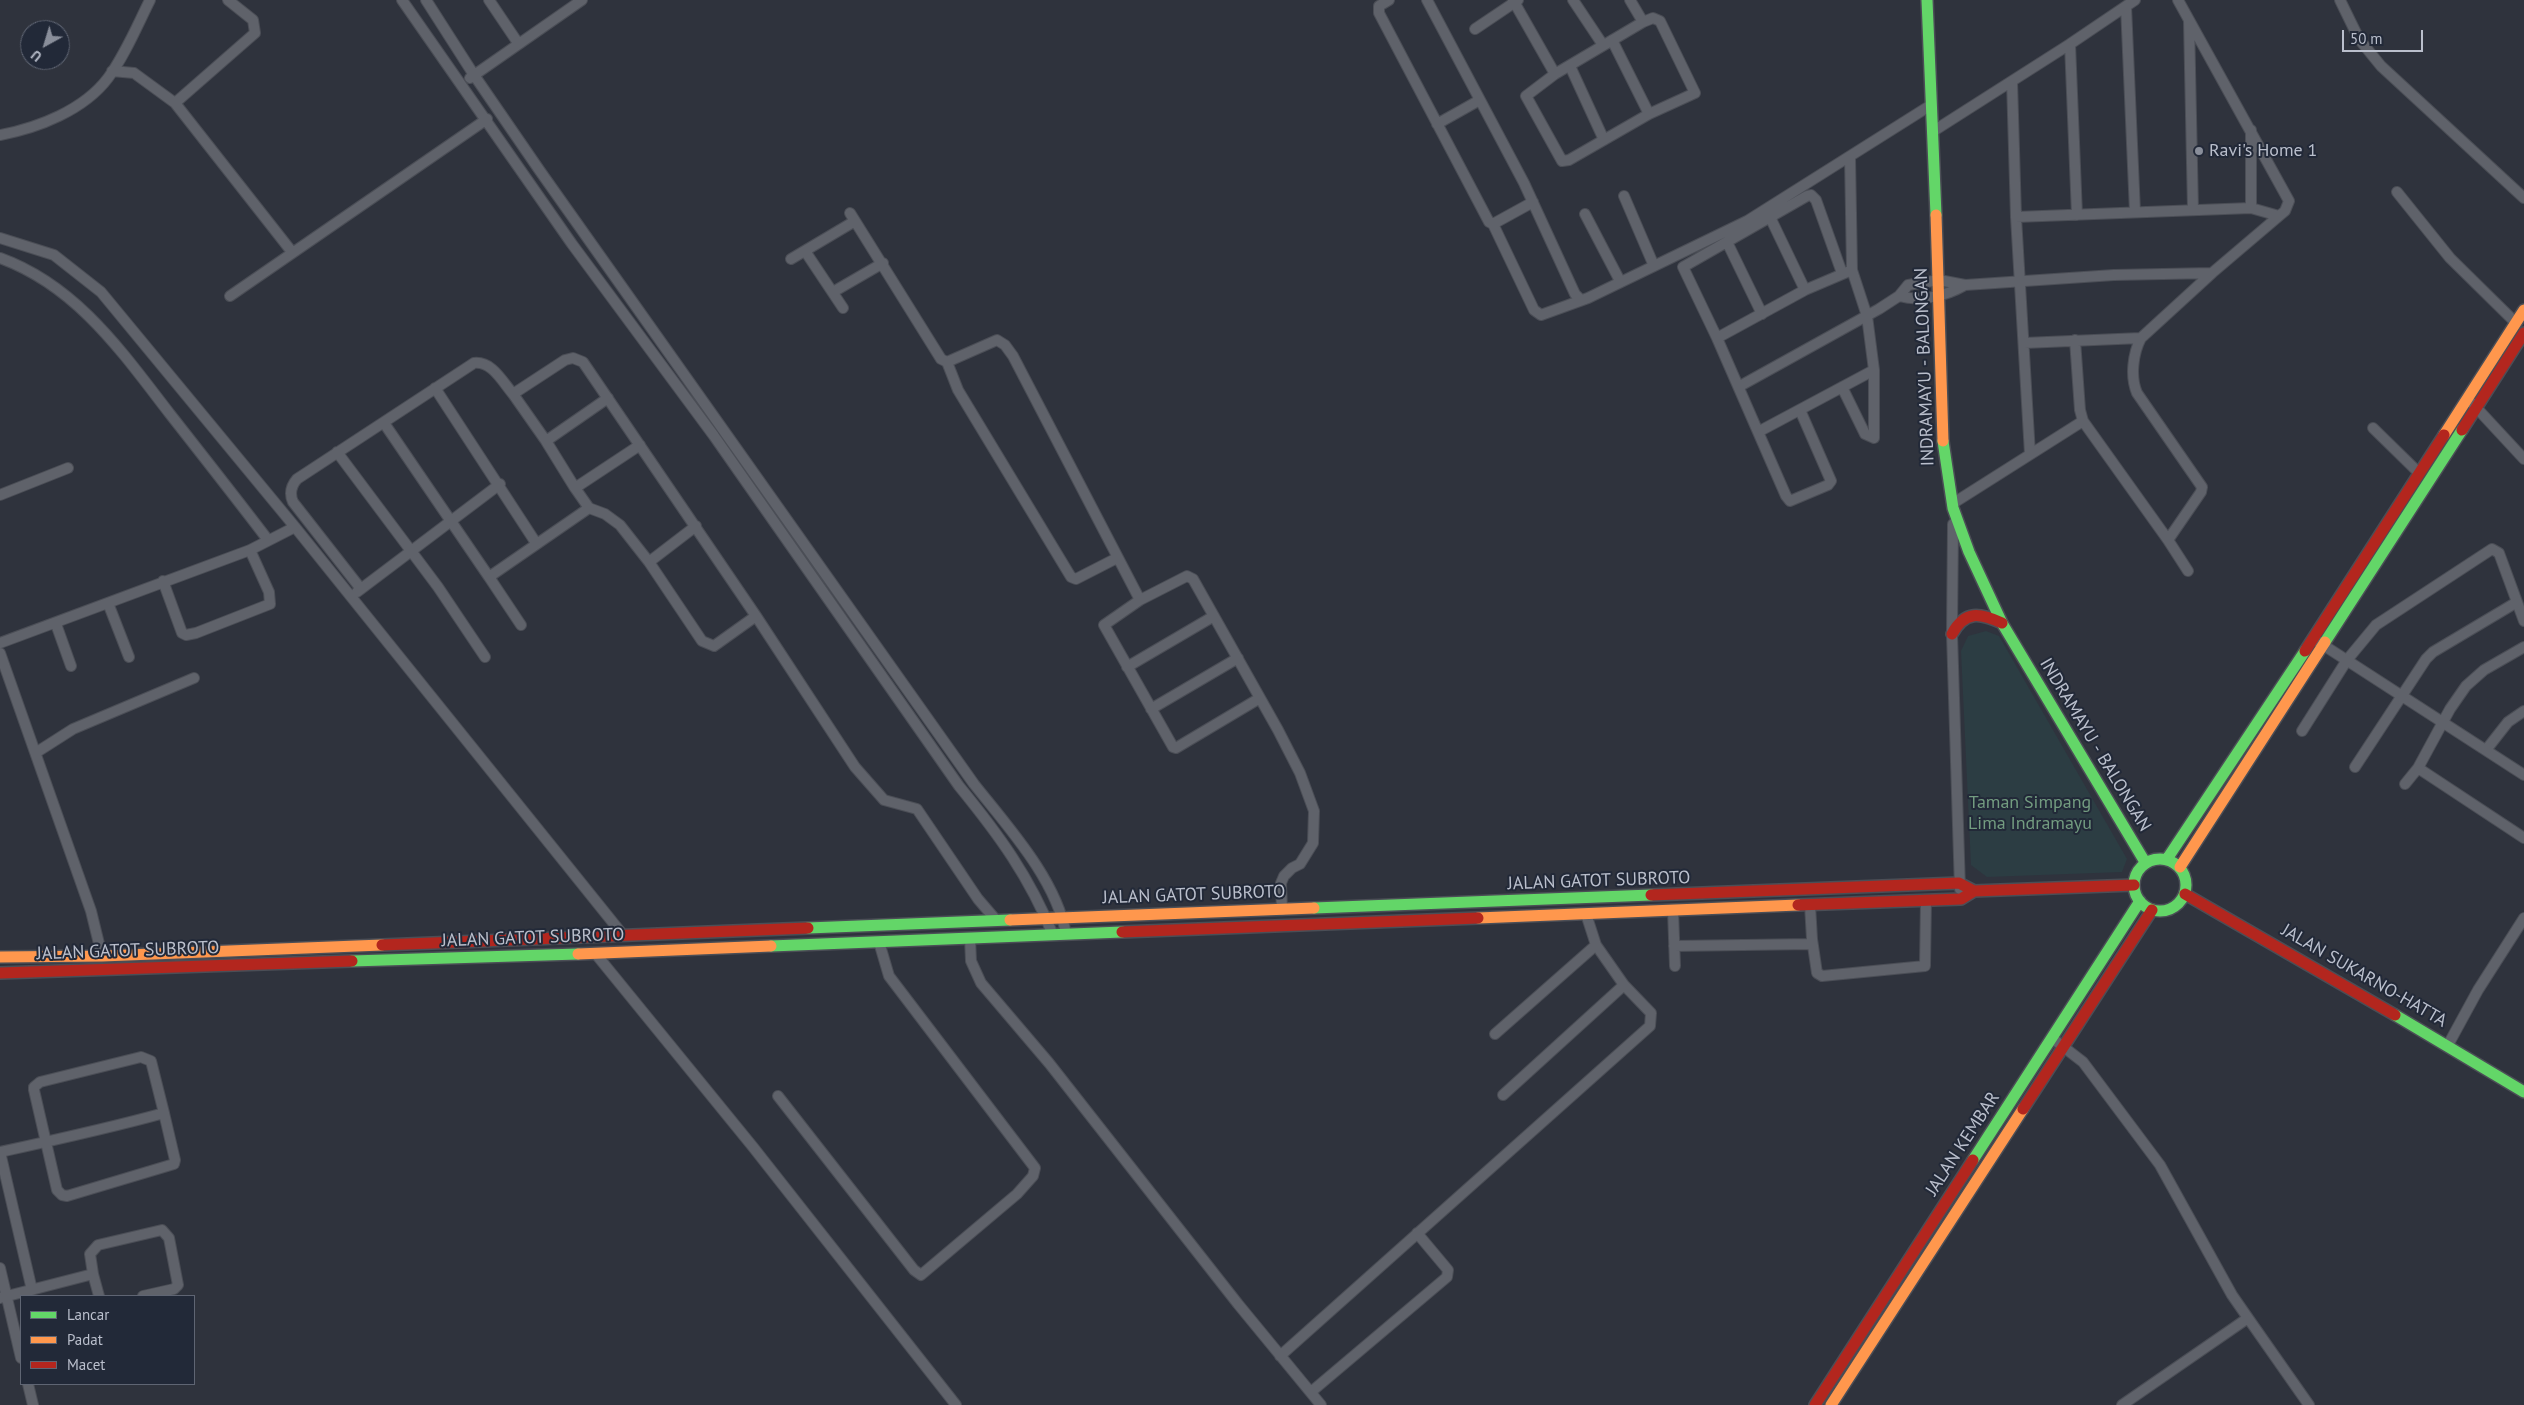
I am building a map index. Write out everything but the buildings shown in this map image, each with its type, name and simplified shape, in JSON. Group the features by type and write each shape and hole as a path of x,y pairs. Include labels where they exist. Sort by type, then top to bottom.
{"main road":[{"name":"INDRAMAYU - BALONGAN","path":"1927,0 1939,280 1942,433 1953,506 1969,552 2002,623 2145,862"},
{"path":"2167,859 2314,639 2524,310"},
{"path":"2180,867 2327,648 2524,333"},
{"path":"1952,634 1960,622 1976,615 1984,614 2002,623"},
{"path":"2156,858 2167,859 2180,867 2186,880 2185,894 2174,907 2160,911 2152,910 2140,901 2134,884 2135,876 2145,862 2156,858"},
{"name":"JALAN GATOT SUBROTO","path":"0,956 102,956 1282,907 1504,902 1959,883 1974,891"},
{"path":"1961,899 1974,891 2134,884"},
{"path":"1840,887 1841,904"},
{"name":"JALAN SUKARNO-HATTA","path":"2185,894 2448,1045 2524,1092"},
{"name":"JALAN GATOT SUBROTO","path":"0,973 632,952 1961,899"},
{"name":"JALAN KEMBAR","path":"1815,1405 2140,901"},
{"path":"1480,902 1481,918"},
{"path":"1504,902 1506,917"},
{"name":"JALAN KEMBAR","path":"1831,1405 2067,1049 2152,910"}],"street":[{"path":"0,135 22,130 56,117 96,90 112,71 150,0"},
{"path":"175,103 255,33 254,20 228,0"},
{"path":"426,0 474,75 540,171 974,784 1032,860 1063,916 1066,934"},
{"path":"489,0 518,43"},
{"path":"461,83 582,0"},
{"path":"1389,0 1379,6 1378,9 1489,222 1494,224 1537,314 1545,314 1581,300 1747,221 1931,105"},
{"path":"1427,0 1478,101 1533,202 1577,298 1581,300"},
{"path":"1573,0 1607,43 1649,114"},
{"path":"1630,0 1643,22"},
{"path":"2168,540 2202,492 2202,487 2136,393 2134,386 2135,353 2141,338 2212,273 2279,216 2289,201 2178,0"},
{"path":"2340,0 2359,39 2381,66 2524,198"},
{"path":"404,1 487,118 572,244 714,436 959,786 1001,838 1021,867 1053,935"},
{"path":"1475,29 1515,1 1555,74"},
{"path":"1932,132 2070,44 2130,3"},
{"path":"2130,3 2135,212"},
{"path":"1653,18 1660,21 1695,92 1692,96 1649,114 1565,162 1560,159 1526,96 1555,74 1607,43 1643,22 1653,18"},
{"path":"2189,20 2193,210"},
{"path":"2070,44 2077,215"},
{"path":"1570,66 1604,140"},
{"path":"112,71 134,73 175,103 292,252"},
{"path":"2012,81 2016,217 2030,454"},
{"path":"1437,124 1478,101"},
{"path":"230,296 487,118"},
{"path":"2250,208 2251,130"},
{"path":"1842,387 1865,434 1874,438 1874,370 1867,316 1852,270 1850,157"},
{"path":"528,178 540,171"},
{"path":"2397,192 2450,258 2516,323"},
{"path":"1624,196 1654,266"},
{"path":"1800,410 1830,477 1828,485 1792,501 1788,499 1740,386 1682,269 1807,196 1811,196 1816,200 1842,273"},
{"path":"1494,224 1533,202"},
{"path":"2016,217 2250,208 2279,216"},
{"path":"1585,214 1620,281"},
{"path":"791,259 806,251 852,217 883,263 939,356 946,362 958,390 1071,577 1076,579 1117,558"},
{"path":"1770,217 1805,290"},
{"path":"0,238 54,255 101,292 351,598 621,935"},
{"path":"1727,242 1762,314"},
{"path":"806,251 843,308"},
{"path":"0,258 19,265 56,287 99,325 270,539"},
{"path":"833,292 883,263"},
{"path":"1717,338 1805,290 1852,270"},
{"path":"1740,386 1867,316 1899,296 1908,286 1939,280 1965,285 2114,275 2212,273"},
{"path":"1899,296 1912,299 1939,296 1965,285"},
{"path":"2024,343 2141,338"},
{"path":"946,362 997,340 1005,345 1014,356 1140,600"},
{"path":"2075,340 2080,410 2083,422 2168,540 2188,571"},
{"path":"513,394 558,364 573,358 583,362 696,526 855,767 884,800 917,809 978,899 996,920"},
{"path":"361,589 318,537 291,497 292,485 337,452 384,423 468,365 483,362 491,367 513,394 546,440 589,508 605,514 620,525 649,562 705,644 714,646 756,616"},
{"path":"1758,432 1874,370"},
{"path":"436,388 500,484 536,543"},
{"path":"546,440 608,398"},
{"path":"2467,399 2477,406 2524,459"},
{"path":"1961,899 1952,634 1953,506 2030,454 2083,422"},
{"path":"384,423 521,625"},
{"path":"2373,428 2419,473"},
{"path":"575,488 640,444"},
{"path":"337,452 438,587 484,657"},
{"path":"0,495 68,468"},
{"path":"351,598 450,520 500,484"},
{"path":"489,577 589,508"},
{"path":"649,562 696,526"},
{"path":"0,643 56,624 163,580 250,550 293,528"},
{"path":"2302,731 2344,658 2376,625 2492,549 2499,553 2524,620"},
{"path":"163,580 182,633 186,635 196,633 270,604 269,592 250,550"},
{"path":"1260,698 1176,748 1173,747 1104,625 1140,600 1190,576 1238,658 1260,698 1300,773 1314,811 1313,843 1300,864 1292,868 1284,876 1281,883 1282,907"},
{"path":"2355,767 2426,659 2433,652 2517,602"},
{"path":"108,603 129,656"},
{"path":"1128,667 1214,616"},
{"path":"56,624 71,666"},
{"path":"2314,639 2524,775"},
{"path":"2405,784 2418,768 2450,709 2466,686 2484,670 2524,647"},
{"path":"0,653 91,911 102,956"},
{"path":"1152,709 1238,658"},
{"path":"36,752 73,728 194,678"},
{"path":"2486,750 2508,722 2524,711"},
{"path":"2418,768 2524,838"},
{"path":"1810,905 1812,944 1817,973 1822,976 1925,966 1926,900"},
{"path":"1673,910 1675,966"},
{"path":"1280,1356 1650,1026 1650,1013 1624,984 1596,945 1586,914"},
{"path":"2448,1045 2478,990 2524,918"},
{"path":"970,938 971,962 981,982 1049,1063 1280,1356 1321,1405"},
{"path":"778,1096 874,1221 914,1270 921,1275 926,1273 1017,1194 1033,1176 1034,1168 1011,1134 890,976 879,942"},
{"path":"1674,946 1812,944"},
{"path":"1495,1034 1596,945"},
{"path":"600,953 956,1405"},
{"path":"1503,1095 1624,984"},
{"path":"2052,1038 2083,1062 2160,1165 2232,1294 2309,1405"},
{"path":"142,1057 151,1061 175,1160 174,1164 67,1196 62,1195 57,1190 46,1142 34,1090 40,1082 142,1057"},
{"path":"32,1290 0,1152 164,1113"},
{"path":"99,1295 90,1254 98,1244 162,1230 169,1238 178,1285 174,1289 147,1295"},
{"path":"1311,1392 1447,1277 1448,1270 1417,1233"},
{"path":"0,1268 3,1297 20,1355"},
{"path":"3,1297 93,1274"},
{"path":"2122,1405 2248,1318"},
{"path":"28,1385 33,1405"}],"green space":[{"name":"Taman Simpang Lima Indramayu","path":"1986,631 1999,636 2127,859 2122,872 1987,877 1971,865 1961,651 1968,636"}],"traffic: fast":[{"path":"1927,0 1936,215"},
{"path":"2325,642 2462,430"},
{"path":"1943,441 1953,508 1969,552 2002,623 2145,862"},
{"path":"2167,859 2305,651"},
{"path":"2155,859 2165,859 2179,866 2186,880 2186,885 2186,890 2179,904 2165,911 2155,911 2145,907 2138,900 2134,890 2134,880 2138,870 2145,863 2155,859"},
{"path":"1314,908 1651,895"},
{"path":"1973,1160 2140,901"},
{"path":"808,928 1010,920"},
{"path":"771,946 1122,932"},
{"path":"352,961 578,954"},
{"path":"2395,1015 2524,1092"}],"traffic: slow":[{"path":"1936,215 1943,441"},
{"path":"2444,435 2524,310"},
{"path":"2180,867 2325,642"},
{"path":"1478,918 1798,905"},
{"path":"1010,920 1314,908"},
{"path":"0,957 102,956 382,945"},
{"path":"578,954 771,946"},
{"path":"1831,1405 2023,1109"}],"traffic: jam":[{"path":"2462,430 2524,333"},
{"path":"2305,651 2444,435"},
{"path":"1952,634 1957,626 1968,617 1987,617 2002,623"},
{"path":"1651,895 1959,883 1974,891 2134,885"},
{"path":"1798,905 1961,899 1974,891"},
{"path":"2185,894 2395,1015"},
{"path":"2023,1109 2152,910"},
{"path":"1122,932 1478,918"},
{"path":"382,945 808,928"},
{"path":"0,973 352,961"},
{"path":"1815,1405 1973,1160"}],"place":[{"name":"Ravi's Home 1","path":"2199,151"}]}
